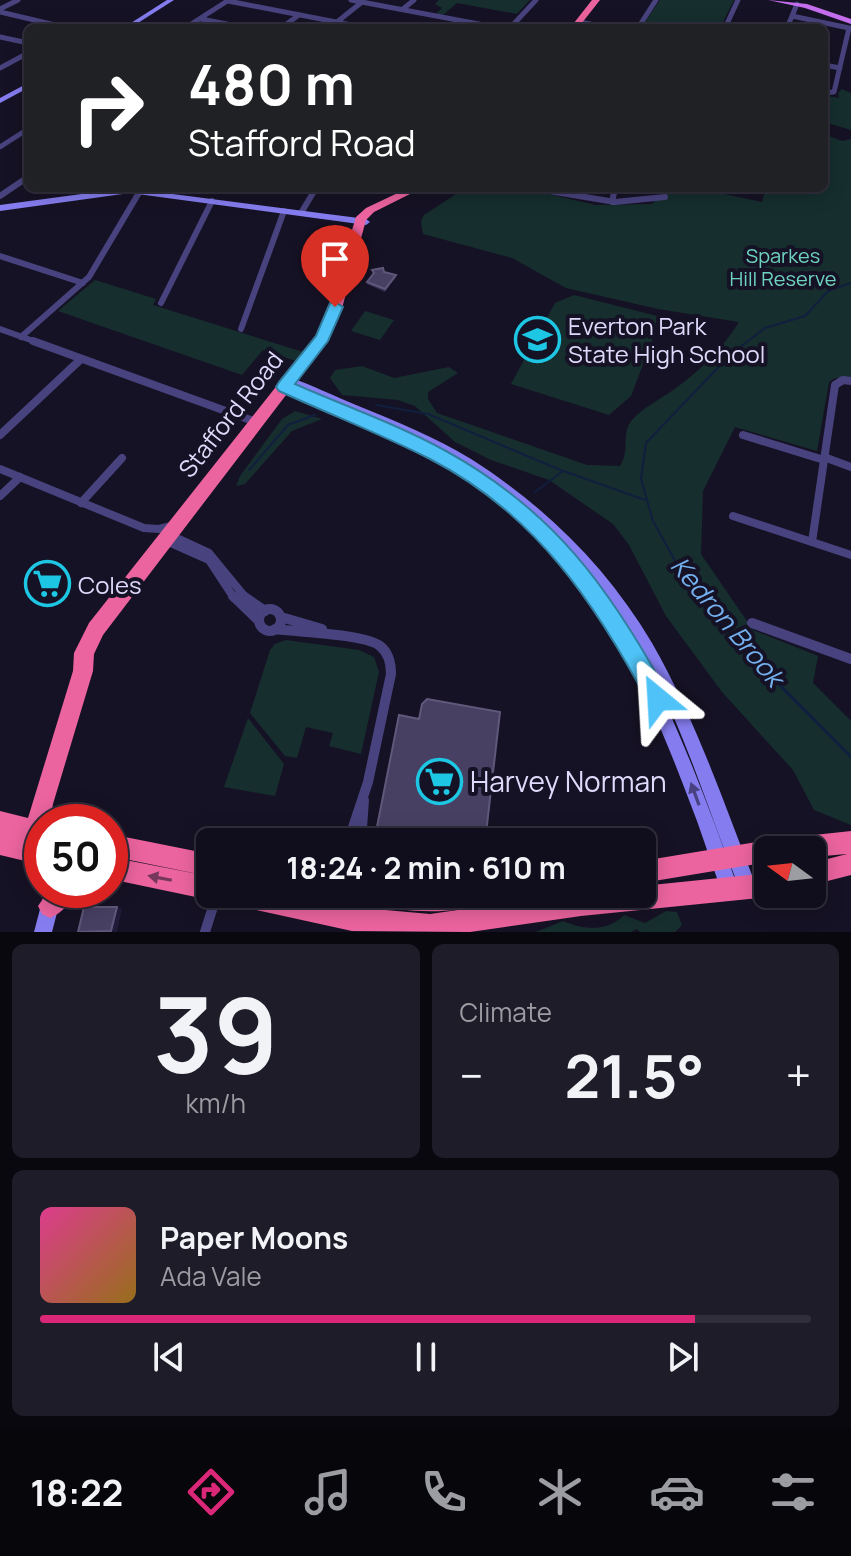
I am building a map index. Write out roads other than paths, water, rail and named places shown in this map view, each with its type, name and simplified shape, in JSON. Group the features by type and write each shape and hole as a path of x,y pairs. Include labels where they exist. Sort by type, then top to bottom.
{"highway":[{"path":"577,24 596,0"},
{"path":"362,222 370,210 406,192"},
{"name":"Stafford Road","path":"43,804 83,671 169,538 256,422 328,343 338,324 362,222"},
{"name":"Stafford Road","path":"169,538 291,385"},
{"path":"0,822 24,828"},
{"path":"826,845 851,842"},
{"path":"0,844 24,850"},
{"path":"128,849 196,862"},
{"path":"656,870 754,854"},
{"path":"826,870 851,864"},
{"path":"128,872 196,885"},
{"path":"656,894 749,887"},
{"path":"346,908 390,924 460,928 513,908"}],"main road":[{"path":"772,0 797,4 851,22"}],"street":[{"path":"7,0 16,1"},
{"path":"130,24 171,0"},
{"path":"191,24 228,0 347,24"},
{"path":"351,0 477,24"},
{"path":"403,9 414,0"},
{"path":"514,24 536,0"},
{"path":"641,24 656,0"},
{"path":"727,24 738,0"},
{"path":"0,11 16,1"},
{"path":"337,22 362,2"},
{"path":"789,24 797,4"},
{"path":"0,11 52,24"},
{"path":"287,24 299,15"},
{"path":"792,16 849,28 833,93 828,93"},
{"path":"200,18 227,24"},
{"path":"457,24 460,21"},
{"path":"1,37 24,42"},
{"path":"0,68 24,55"},
{"path":"828,66 840,68"},
{"path":"0,101 24,87"},
{"path":"0,147 24,132"},
{"path":"0,196 24,180"},
{"path":"0,208 97,192"},
{"path":"21,337 83,283 139,192"},
{"path":"147,192 362,222"},
{"path":"301,213 314,192"},
{"path":"555,192 612,202 653,201 665,197"},
{"path":"612,202 614,192"},
{"path":"161,303 212,201"},
{"path":"241,329 284,211"},
{"path":"0,256 83,283"},
{"path":"0,329 256,422"},
{"path":"0,435 81,359"},
{"path":"812,542 835,385 843,380 851,381"},
{"path":"291,385 459,458 512,494 570,542 621,604 668,683 728,859 749,887"},
{"path":"743,435 851,467"},
{"path":"81,503 122,458"},
{"path":"0,469 214,557 239,593 265,611 275,610 281,617 378,643 388,653 392,666 364,795 353,828"},
{"path":"0,496 20,477"},
{"path":"733,516 851,555"},
{"path":"144,528 159,529 213,564 230,594 258,620 261,629 338,634"},
{"path":"258,620 265,611"},
{"path":"275,629 281,617"},
{"path":"752,623 851,659"},
{"path":"362,828 364,795"},
{"path":"43,932 51,908"},
{"path":"205,932 213,908"}],"waterway":[{"name":"Kedron Brook","path":"702,598 678,566 653,521 641,479 646,443 731,354 765,328 805,316 828,291 851,283"},
{"path":"376,405 428,414 558,469 645,500"},
{"path":"249,470 288,425 315,415"},
{"path":"535,492 563,471"},
{"name":"Kedron Brook","path":"701,596 751,656 851,757"}],"place":[{"name":"Everton Park State High School","path":"537,339"},
{"name":"Coles","path":"47,584"},
{"name":"Harvey Norman","path":"439,781"}],"park label":[{"name":"Sparkes Hill Reserve","path":"783,266"}]}
